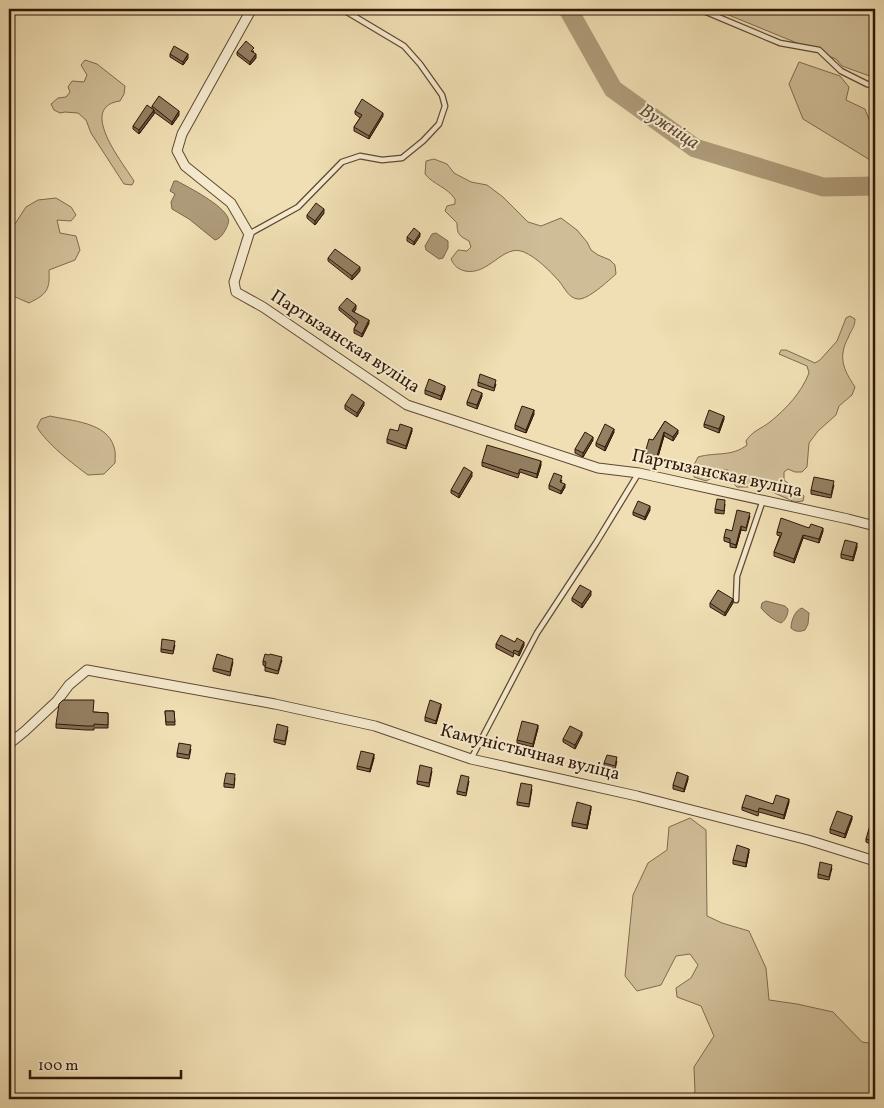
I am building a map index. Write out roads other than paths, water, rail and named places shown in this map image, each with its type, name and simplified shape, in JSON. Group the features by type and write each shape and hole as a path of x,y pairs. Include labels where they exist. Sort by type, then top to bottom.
{"street":[{"path":"249,234 231,203 185,166 177,151 182,134 251,9"},
{"name":"Партызанская вуліца","path":"249,234 234,282 236,292 263,307 407,406 598,468 639,473 875,526"},
{"name":"Камуністычная вуліца","path":"9,744 25,731 57,700 69,685 87,670 276,704 375,726 471,759 637,796 808,840 875,861"}],"lane":[{"path":"249,234 298,206 342,162 360,156 382,160 402,158 423,141 439,124 445,106 442,95 420,64 404,46 342,9"},
{"path":"699,9 780,43 819,50 841,71 875,86"},
{"path":"471,759 536,633 596,543 639,473"},
{"path":"736,600 737,576 763,500"}],"waterway":[{"name":"Вужніца","path":"568,9 613,89 695,148 823,187 875,186"}]}
